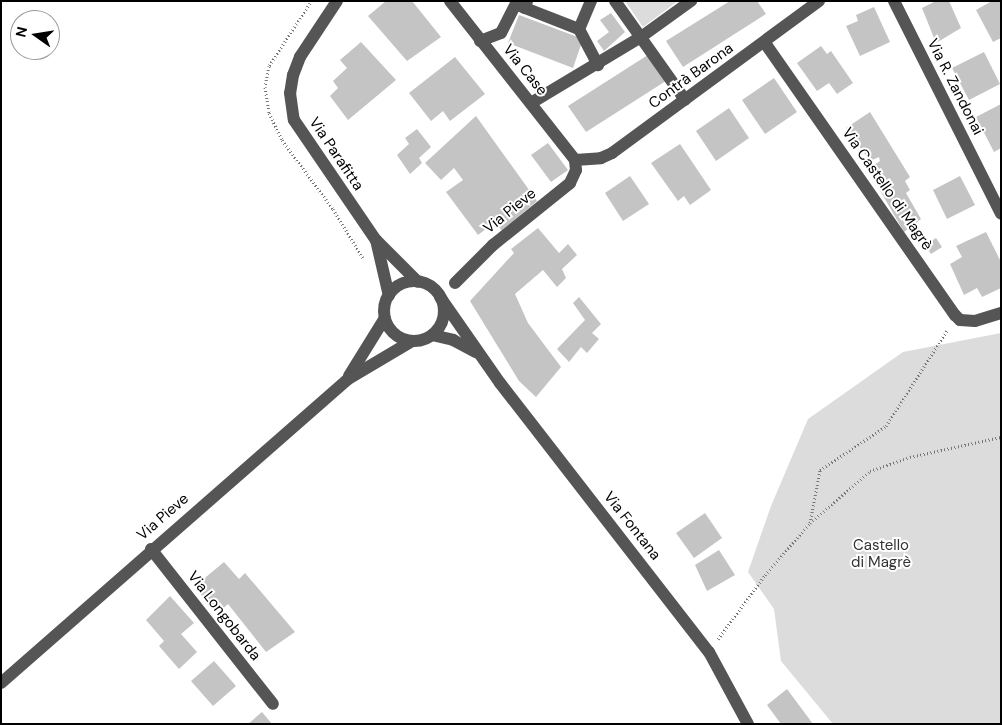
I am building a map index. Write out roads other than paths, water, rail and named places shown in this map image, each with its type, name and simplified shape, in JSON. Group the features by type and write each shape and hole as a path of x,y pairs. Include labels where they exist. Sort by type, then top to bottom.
{"street":[{"name":"Via Parafitta","path":"337,1 300,56 293,75 291,107 294,120 305,139 376,240 418,282"},
{"name":"Via Case","path":"450,1 575,160"},
{"path":"580,29 590,1"},
{"path":"615,1 685,100"},
{"path":"531,104 598,65 691,1"},
{"name":"Contrà Barona","path":"575,160 586,161 612,153 819,1"},
{"name":"Via R. Zandonai","path":"894,1 1001,214"},
{"path":"480,41 501,33 516,4 526,5 580,29 598,65"},
{"name":"Via Castello di Magrè","path":"765,42 955,315 960,320 975,321 1001,313"},
{"name":"Via Pieve","path":"455,284 493,245 570,183 576,170 575,160"},
{"name":"Via Parafitta","path":"376,240 389,296"},
{"path":"418,282 428,285 440,297 443,318 432,335 412,341 395,334 385,318 389,296 402,284 418,282"},
{"name":"Via Fontana","path":"440,297 480,355 709,652 748,724"},
{"name":"Via Pieve","path":"348,379 385,318"},
{"name":"Via Fontana","path":"432,335 464,344 480,355"},
{"name":"Via Pieve","path":"1,683 151,549 348,379 412,341"},
{"name":"Via Longobarda","path":"151,549 273,704"}],"park label":[{"name":"Castello di Magrè","path":"881,554"}]}
